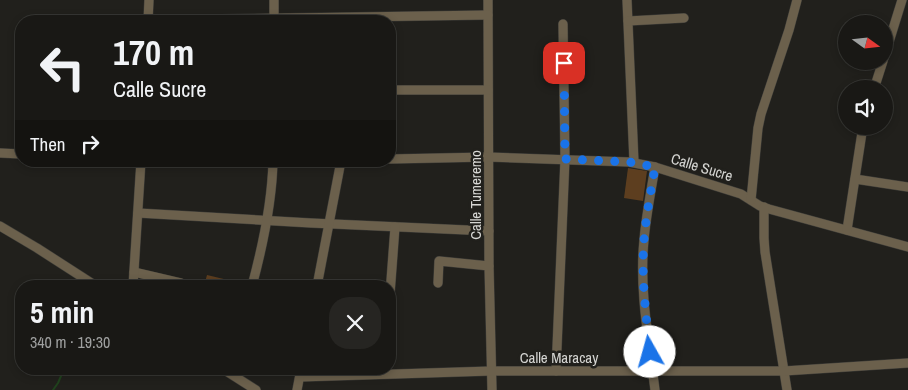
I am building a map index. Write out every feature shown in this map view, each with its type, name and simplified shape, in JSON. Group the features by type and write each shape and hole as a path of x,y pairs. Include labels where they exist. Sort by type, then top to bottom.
{"street":[{"path":"148,15 149,0"},
{"path":"274,0 274,15"},
{"name":"Calle Tumeremo","path":"488,0 488,231 492,390"},
{"path":"627,0 634,162"},
{"path":"751,200 761,114 797,0"},
{"path":"893,33 904,3"},
{"path":"396,17 488,15"},
{"path":"628,21 684,18"},
{"path":"556,371 565,159 563,24"},
{"path":"396,90 488,90"},
{"path":"847,230 862,135"},
{"path":"0,153 15,154"},
{"name":"Calle Sucre","path":"396,158 488,157 634,162 741,194 764,207 908,247"},
{"path":"133,280 141,167"},
{"path":"253,280 267,220 273,167"},
{"path":"318,280 340,167"},
{"path":"655,167 644,240 643,266 644,297 655,390"},
{"path":"855,179 908,187"},
{"path":"764,207 764,238 787,390"},
{"path":"138,213 488,231"},
{"path":"0,226 87,280"},
{"path":"391,280 395,227"},
{"path":"438,283 439,261 489,266"},
{"path":"134,272 168,280"},
{"name":"Calle Maracay","path":"396,371 784,371 908,363"},
{"path":"233,375 256,390"},
{"path":"297,390 300,375"}],"shaded area":[{"path":"628,168 647,171 643,201 624,198"},
{"path":"207,275 228,280 206,280"}],"waterway":[{"path":"53,390 61,375"}],"route":[{"path":"564,63 565,159 618,161 640,163 655,167 644,240 643,266 644,297 650,352"}]}
